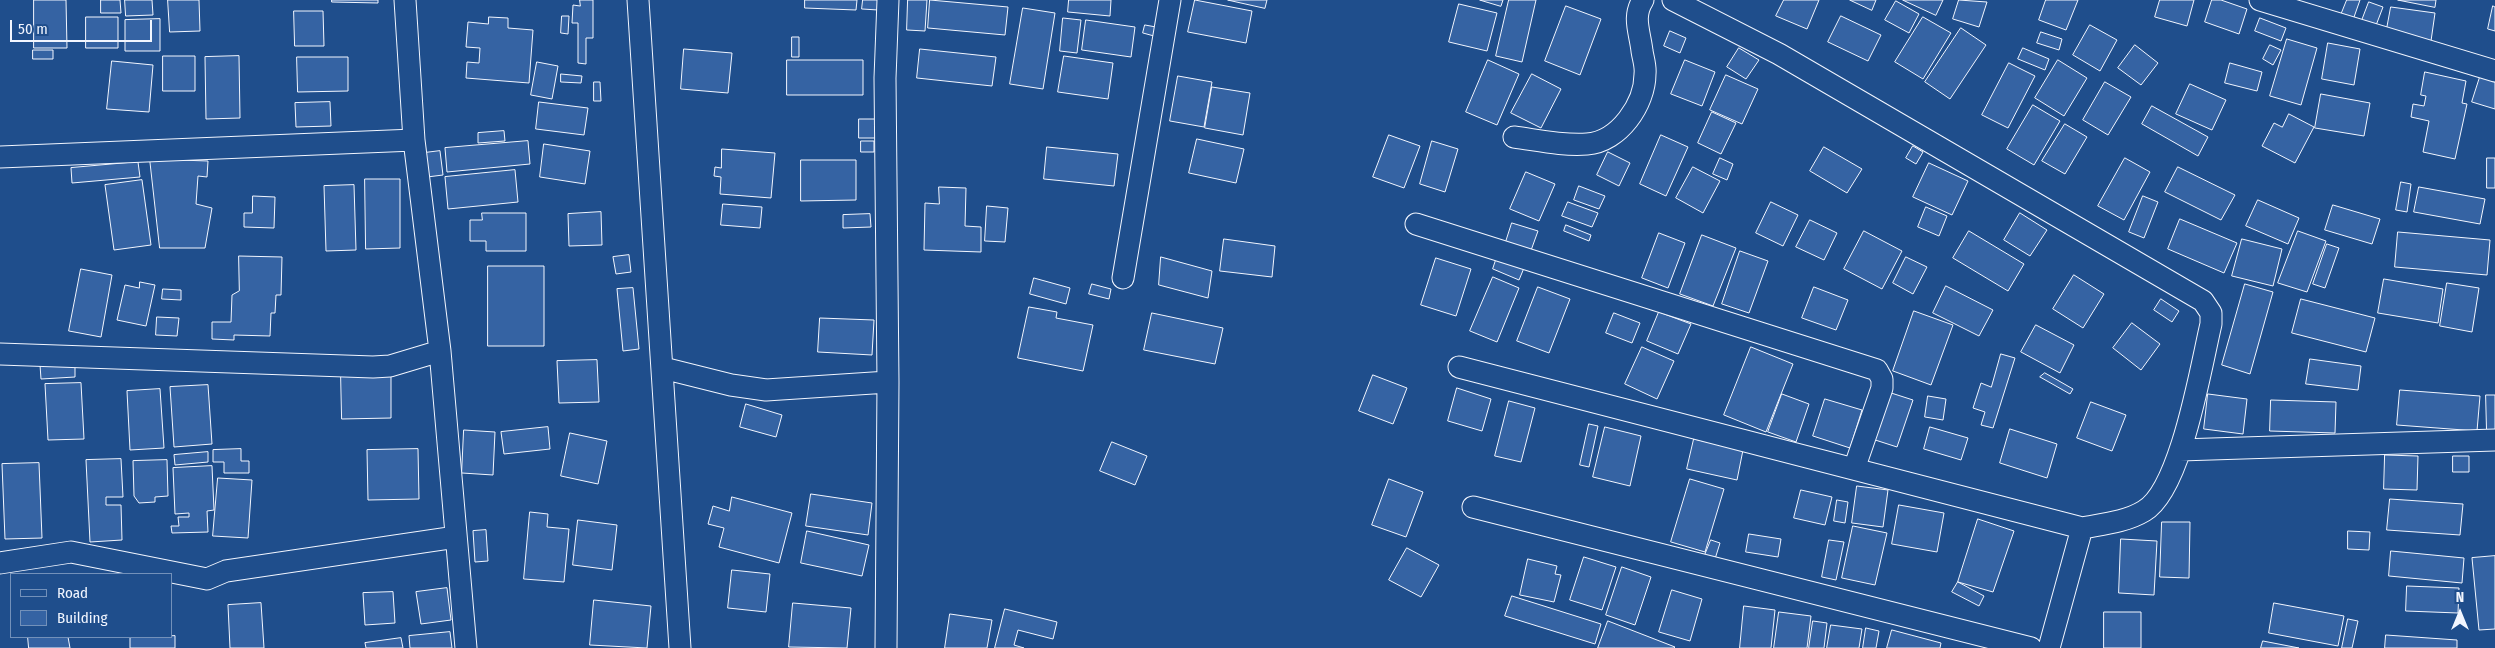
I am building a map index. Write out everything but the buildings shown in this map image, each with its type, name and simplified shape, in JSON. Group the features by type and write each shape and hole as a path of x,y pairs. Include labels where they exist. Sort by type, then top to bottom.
{"street":[{"path":"405,0 414,140 440,351 466,648"},
{"path":"638,0 680,648"},
{"path":"886,648 888,382 885,78 888,0"},
{"path":"1123,278 1170,0"},
{"path":"1514,137 1587,144 1601,140 1617,131 1633,113 1642,95 1645,74 1636,18 1638,7 1644,0"},
{"path":"1459,367 2082,528 2119,521 2146,511 2164,491 2180,450 2211,324 2211,313 2203,301 1779,54 1672,0"},
{"path":"2260,0 2495,71"},
{"path":"0,157 414,140"},
{"path":"1416,224 1877,370 1882,379 1882,388 1854,469"},
{"path":"0,354 373,367 390,366 440,351"},
{"path":"662,368 731,385 766,390 888,382"},
{"path":"2180,450 2495,440"},
{"path":"1473,506 2031,648"},
{"path":"2049,648 2082,528"},
{"path":"0,563 71,552 206,579 226,572 456,537"}]}
